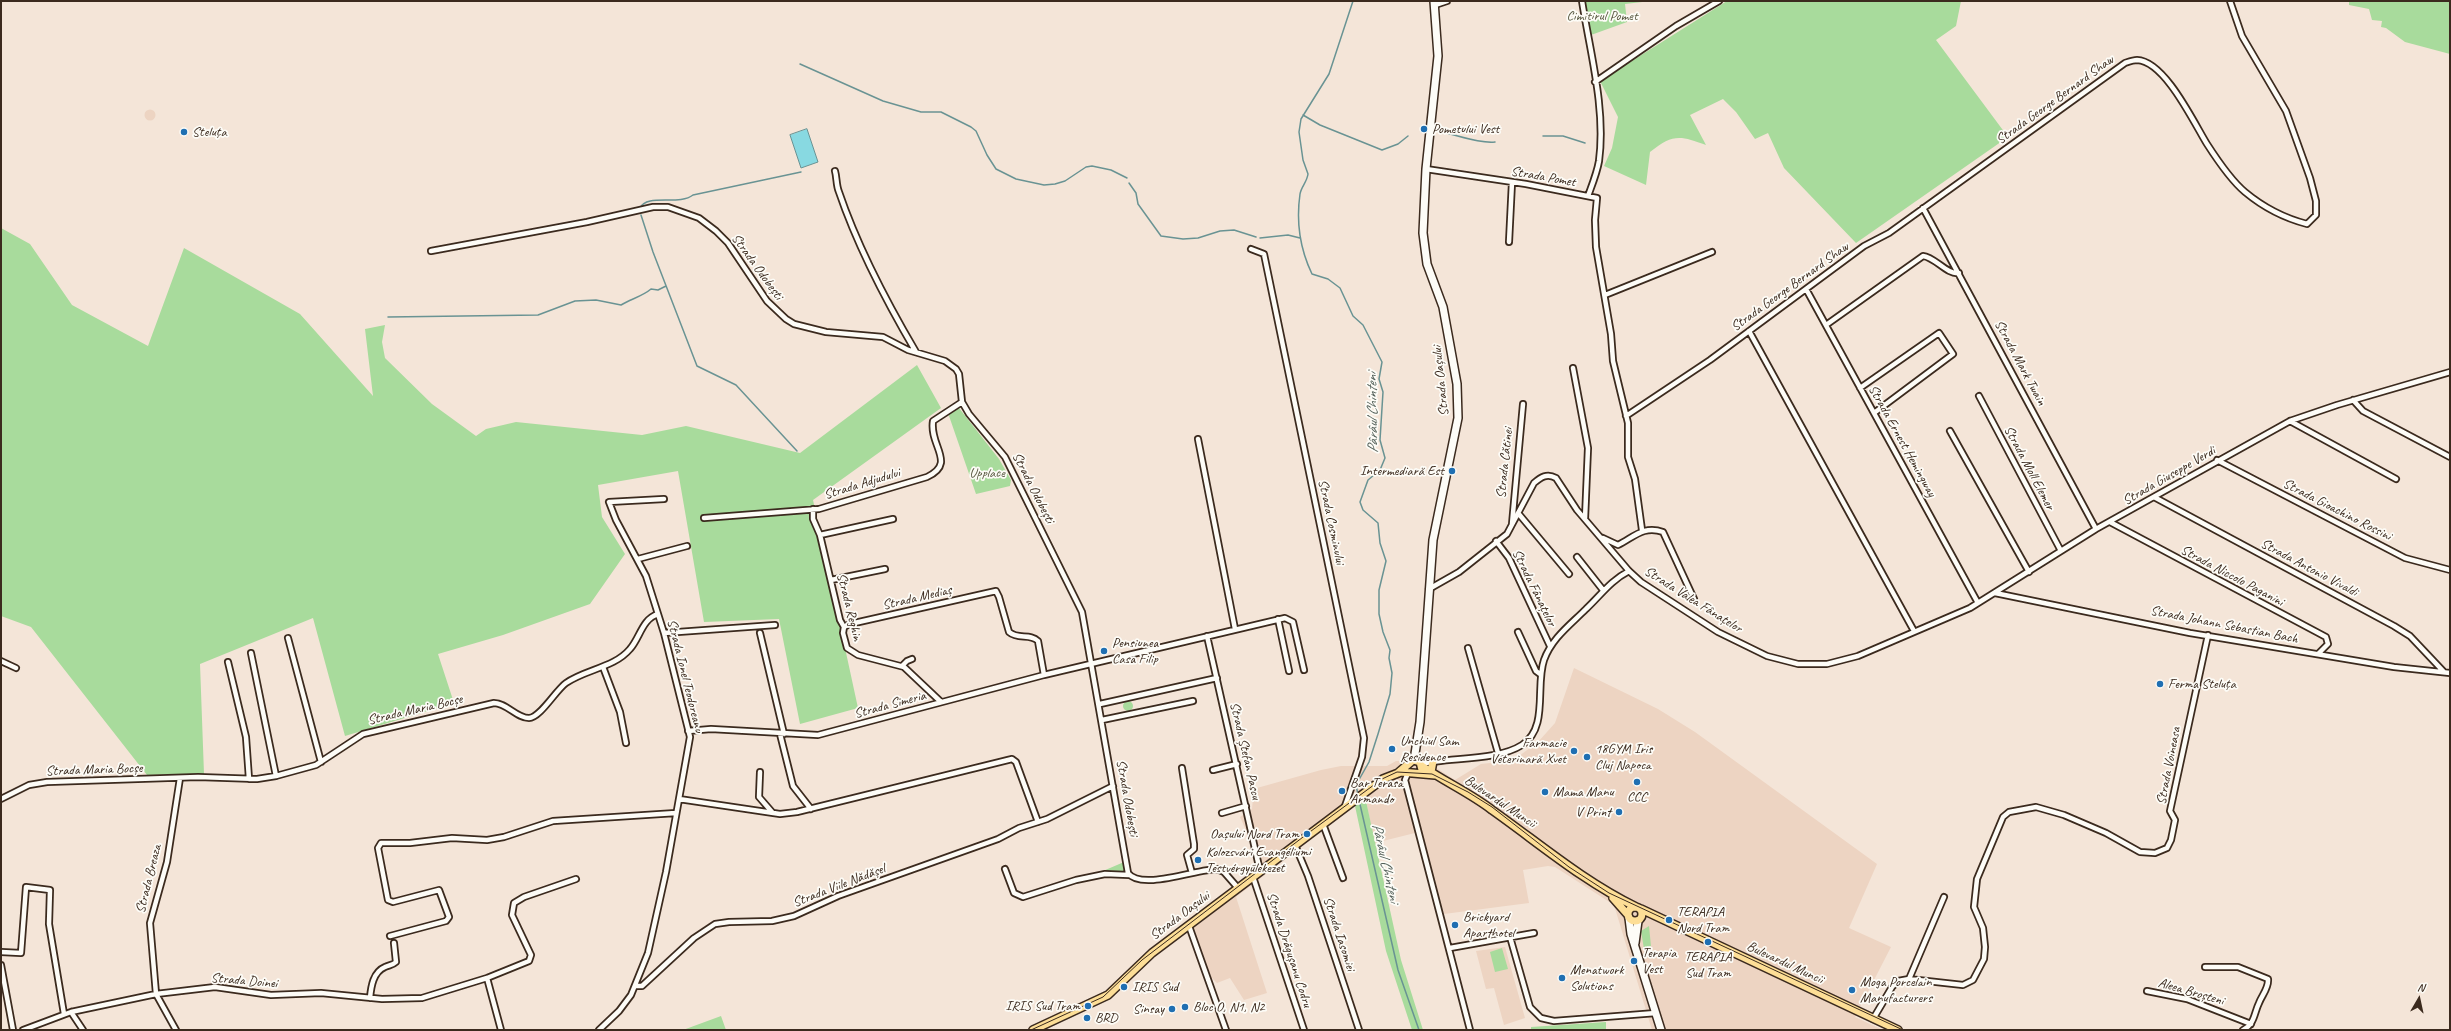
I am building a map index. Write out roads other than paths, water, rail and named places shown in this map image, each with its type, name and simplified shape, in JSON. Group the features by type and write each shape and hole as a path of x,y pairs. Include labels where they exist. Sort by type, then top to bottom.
{"main road":[{"name":"Strada Oașului","path":"1398,773 1407,764 1414,760 1420,722 1433,540 1457,427 1459,402 1444,307 1424,252 1423,204 1438,56 1435,3"},
{"path":"1414,760 1421,768"},
{"path":"1433,761 1433,774"},
{"path":"1407,764 1408,773"},
{"name":"Strada Oașului","path":"1033,1030 1042,1028 1103,998 1142,961 1373,786 1387,777 1398,773 1408,773 1421,768"},
{"name":"Bulevardul Muncii","path":"1421,768 1491,809 1568,867 1608,894 1898,1030"},
{"name":"Bulevardul Muncii","path":"1608,894 1629,917"},
{"path":"1635,943 1639,921 1643,916 1638,908 1630,909 1629,917 1631,934 1661,1030"},
{"path":"1629,917 1639,921"},
{"name":"Bulevardul Muncii","path":"1639,921 1662,919"}],"street":[{"path":"1435,3 1448,1"},
{"name":"Strada Pomet","path":"1426,169 1512,182 1588,196 1598,163 1600,147 1595,82 1582,1"},
{"path":"1595,82 1676,26 1719,1"},
{"name":"Strada George Bernard Shaw","path":"1626,416 1710,360 1864,246 1889,233 2125,63 2137,60 2152,66 2178,94 2208,145 2244,192 2284,216 2307,224 2316,215 2316,201 2310,178 2286,111 2242,36 2230,1"},
{"path":"835,171 838,190 862,251 895,316 916,353"},
{"path":"1509,242 1512,182"},
{"path":"1588,196 1597,198 1595,220 1596,247 1605,295 1613,361 1626,416 1628,457 1635,479 1642,530"},
{"name":"Strada Odobești","path":"431,251 587,222 653,206 668,207 699,218 716,231 728,243 766,301 781,316 794,324 826,332 883,338 916,353 945,361 956,369 959,374 962,402 969,414 1005,457 1036,516 1082,612 1093,664 1129,875"},
{"name":"Strada Mark Twain","path":"1923,208 2096,529"},
{"name":"Strada Cosminului","path":"1251,249 1264,254 1364,738 1362,757 1347,805"},
{"path":"1605,295 1712,252"},
{"path":"1826,325 1923,256 1934,260 1954,273 1959,273"},
{"name":"Strada Ernest Hemingway","path":"1806,288 1978,603"},
{"path":"1749,331 1914,631"},
{"path":"1860,388 1939,333 1953,354 1874,413"},
{"path":"1573,368 1588,448 1585,520"},
{"name":"Strada Giuseppe Verdi","path":"1914,631 1978,603 2096,529 2217,460 2290,422 2353,400 2450,372"},
{"name":"Strada Moll Elemer","path":"1979,396 2061,551"},
{"path":"2353,400 2363,411 2450,457"},
{"name":"Strada Adjudului","path":"704,518 813,509 935,473 941,466 941,456 931,432 933,421 962,402"},
{"name":"Strada Cătinei","path":"1512,525 1512,501 1523,404"},
{"path":"2290,422 2396,479"},
{"path":"1950,431 2029,572"},
{"path":"1198,439 1235,629"},
{"name":"Strada Gioachino Rossini","path":"2217,460 2405,558 2450,570"},
{"name":"Strada Valea Fânațelor","path":"1429,589 1459,572 1507,534 1534,483 1541,477 1551,476 1556,478 1585,520 1629,571 1641,582 1718,632 1767,656 1783,661 1808,665 1843,661 1914,631"},
{"name":"Strada Antonio Vivaldi","path":"2154,497 2394,626 2410,636 2444,672"},
{"name":"Strada Ionel Teodoreanu","path":"636,986 654,930 688,748 688,731 658,614 638,559 616,520 609,502 664,499"},
{"name":"Strada Reghin","path":"813,509 813,520 820,536 840,620 844,627 846,644 850,651 864,657 902,666 941,702"},
{"path":"1518,513 1568,574"},
{"path":"820,536 892,519"},
{"name":"Strada Niccolo Paganini","path":"2110,522 2326,637 2328,644 2318,654"},
{"path":"1602,538 1618,545 1642,530 1655,529 1663,532 1694,599"},
{"name":"Strada Fânațelor","path":"1496,542 1510,558 1550,646"},
{"path":"638,559 687,546"},
{"path":"1577,557 1603,590"},
{"path":"831,580 885,569"},
{"name":"Strada Fânațelor","path":"1421,768 1433,761 1498,753 1515,749 1523,744 1535,729 1539,710 1540,674 1550,646 1603,590 1629,571"},
{"name":"Strada Mediaș","path":"844,627 850,624 996,592 1000,596 1009,632 1020,637 1032,637 1038,641 1044,675"},
{"name":"Strada Johann Sebastian Bach","path":"1995,593 2208,635 2394,667 2450,673"},
{"name":"Strada Maria Bocșe","path":"1,799 23,787 37,783 180,778 249,779 276,776 306,769 321,762 363,734 494,703 500,703 525,718 532,718 539,713 560,687 623,656 631,648 649,619 658,614"},
{"path":"1289,670 1278,619 1289,618 1293,622 1304,670"},
{"name":"Strada Simeria","path":"688,731 711,729 818,735 1044,675 1278,619"},
{"path":"664,633 775,625"},
{"path":"1518,632 1536,671 1540,674"},
{"path":"760,633 793,786 811,809"},
{"name":"Strada Voineasa","path":"1909,979 1964,985 1973,980 1984,959 1985,948 1984,934 1976,911 1975,899 1979,872 2003,817 2009,812 2036,807 2064,815 2106,833 2140,852 2155,853 2167,848 2171,840 2175,820 2170,811 2208,635"},
{"name":"Strada Ștefan Pascu","path":"1207,636 1260,871"},
{"path":"288,638 321,762"},
{"path":"1468,648 1498,753"},
{"path":"251,653 276,776"},
{"path":"902,666 907,661 912,660"},
{"path":"1,661 16,668"},
{"path":"228,662 246,737 249,779"},
{"path":"603,667 620,712 626,743"},
{"path":"1100,704 1217,678"},
{"path":"1102,720 1193,701"},
{"path":"679,799 788,814 1012,759 1016,762 1038,822"},
{"path":"1214,770 1237,764"},
{"path":"1182,768 1194,846 1187,855 1192,873"},
{"path":"760,772 759,797 772,812"},
{"path":"1408,773 1405,780 1450,948 1470,1030"},
{"name":"Strada Breaza","path":"176,1030 156,994 150,923 167,862 180,778"},
{"name":"Strada Viile Nădășel","path":"599,1030 620,1010 636,986 642,986 694,938 715,924 729,922 772,921 794,916 838,896 983,844 1038,822 1113,786"},
{"path":"1222,813 1246,806"},
{"path":"390,936 446,921 448,917 439,890 393,902 388,900 378,848 381,843 410,843 452,838 488,840 504,837 552,821 676,813"},
{"path":"1324,824 1343,878"},
{"name":"Strada Iasomiei","path":"1295,845 1308,876 1359,1030"},
{"path":"1005,868 1014,893 1023,897 1076,880 1105,874 1129,875 1136,878 1152,880 1220,870 1238,888"},
{"name":"Strada Drăgușanu Codru","path":"1253,877 1304,1030"},
{"name":"Strada Doinei","path":"22,1030 71,1012 156,994 220,987 271,995 321,993 370,998 422,998 487,978 531,960 512,916 512,908 517,900 576,880"},
{"path":"1,952 21,953 26,887 50,890 49,924 64,1014"},
{"path":"1874,1019 1895,984 1909,979 1944,897"},
{"path":"1189,926 1226,1030"},
{"path":"1450,948 1534,933"},
{"path":"1510,938 1530,1007 1541,1018 1554,1021 1656,1013"},
{"path":"370,998 372,983 377,974 382,968 396,962 394,943"},
{"path":"1,965 13,1030"},
{"path":"2205,967 2238,967 2267,977 2268,984 2251,1024 2243,1030"},
{"path":"487,978 501,1030"},
{"name":"Aleea Broșteni","path":"2147,991 2187,999 2251,1024"},
{"path":"1,992 7,992"},
{"path":"71,1012 82,1030"}],"water":[{"path":"807,129 818,162 801,168 790,135"}],"waterway":[{"name":"Pârâul Chinteni","path":"1353,1 1329,74 1301,119 1299,132 1303,160 1308,174 1301,191 1298,215 1304,255 1312,274 1328,279 1340,288 1353,316 1363,325 1382,362 1379,379 1383,392 1380,440 1385,458 1380,470 1368,480 1360,502 1363,510 1378,523 1380,543 1386,561 1379,590 1379,614 1383,632 1390,650 1389,658 1392,673 1390,694 1378,734 1369,762 1356,785 1358,795"},
{"path":"800,64 883,101 921,112 941,112 971,127 976,131 987,155 996,169 1016,179 1044,185 1055,184 1065,181 1086,167 1092,166 1111,170 1127,178"},
{"path":"1303,115 1320,125 1382,150 1398,144 1408,136"},
{"path":"1437,131 1482,142 1495,142"},
{"path":"1543,136 1563,136 1585,143"},
{"path":"640,208 649,201 680,200 693,195 801,172"},
{"path":"1129,183 1136,193 1138,204 1161,236 1183,239 1198,238 1220,231 1234,230 1256,237"},
{"path":"641,215 653,252 697,366 736,385 797,451"},
{"path":"1260,238 1288,235 1300,238"},
{"path":"388,317 538,315 575,301 596,300 621,305 651,289 658,290 666,286"},
{"name":"Pârâul Chinteni","path":"1359,800 1398,970 1419,1030"}],"tram line":[{"path":"1031,1030 1103,997 1142,960 1307,834 1382,779 1397,772 1432,774 1468,792 1492,807 1569,867 1609,893 1903,1030"}],"place":[{"name":"Pometului Vest","path":"1424,129"},
{"name":"Steluța","path":"184,132"},
{"name":"Intermediară Est","path":"1452,471"},
{"name":"Pensiunea Casa Filip","path":"1104,651"},
{"name":"Ferma Steluța","path":"2160,684"},
{"name":"Unchiul Sam Residence","path":"1392,749"},
{"name":"Farmacie Veterinară Xvet","path":"1574,751"},
{"name":"18GYM Iris Cluj Napoca","path":"1587,757"},
{"name":"CCC","path":"1637,782"},
{"name":"Bar Terasa Armando","path":"1342,791"},
{"name":"Mama Manu","path":"1545,792"},
{"name":"V Print","path":"1619,812"},
{"name":"Oașului Nord Tram","path":"1307,834"},
{"name":"Kolozsvári Evangéliumi Testvérgyülekezet","path":"1198,860"},
{"name":"TERAPIA Nord Tram","path":"1669,920"},
{"name":"Brickyard Aparthotel","path":"1455,925"},
{"name":"TERAPIA Sud Tram","path":"1708,942"},
{"name":"Terapia Vest","path":"1634,961"},
{"name":"Menatwork Solutions","path":"1562,978"},
{"name":"IRIS Sud","path":"1124,987"},
{"name":"Moga Porcelain Manufacturers","path":"1852,990"},
{"name":"IRIS Sud Tram","path":"1088,1006"},
{"name":"Bloc O, N1, N2","path":"1185,1007"},
{"name":"Sinsay","path":"1172,1009"},
{"name":"BRD","path":"1087,1018"}],"park label":[{"name":"Cimitirul Pomet","path":"1602,16"},
{"name":"Upplace","path":"987,473"}]}
